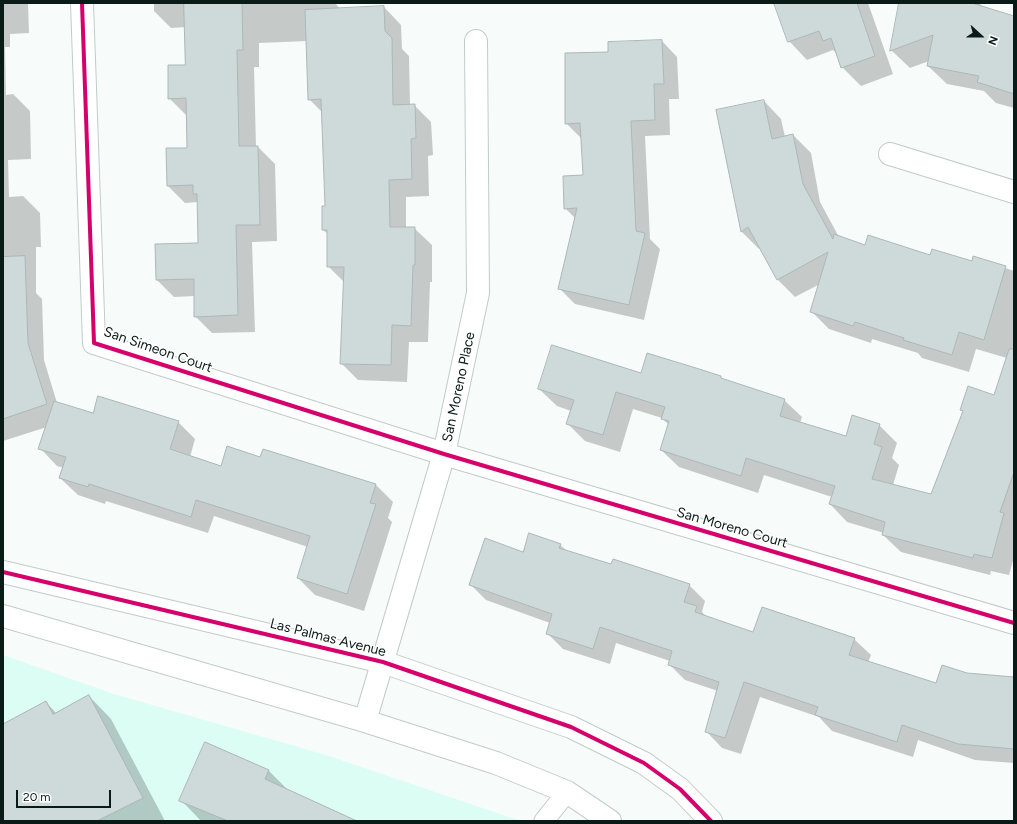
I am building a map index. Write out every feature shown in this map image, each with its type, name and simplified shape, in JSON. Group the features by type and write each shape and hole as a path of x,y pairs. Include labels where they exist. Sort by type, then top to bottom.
{"street":[{"name":"San Simeon Court","path":"82,3 94,343 444,454"},
{"name":"San Moreno Place","path":"364,721 383,662 444,454 478,293 476,41"},
{"path":"890,154 1014,192"},
{"name":"San Moreno Court","path":"444,454 1014,623"},
{"name":"Las Palmas Avenue","path":"3,572 383,662 571,727 644,763 680,788 711,821"},
{"path":"3,616 364,721 496,763 567,792 610,821"}],"lane":[{"path":"544,821 567,792"}],"shaded area":[{"path":"3,655 114,694 326,755 521,821 3,821"}],"building":[{"path":"184,3 242,3 243,50 237,50 239,146 258,146 260,225 236,225 238,315 194,317 194,279 156,280 155,244 198,243 197,194 193,194 193,185 167,186 166,148 187,148 186,98 168,99 168,65 185,65"},
{"path":"774,3 857,3 875,56 841,68 831,38 823,41 819,31 788,42"},
{"path":"899,3 972,3 1014,16 1014,94 977,82 979,76 927,66 933,35 890,51"},
{"path":"384,6 385,31 392,38 393,105 415,104 416,138 411,139 412,179 389,180 390,227 415,227 415,265 413,265 411,326 392,325 391,365 340,364 344,267 327,267 327,230 322,230 322,206 325,206 321,99 308,100 305,10"},
{"path":"662,40 664,84 654,84 655,120 631,121 636,231 645,233 629,305 558,289 577,208 564,209 563,176 583,175 580,123 565,124 565,53 608,52 608,42"},
{"path":"764,100 772,139 793,134 803,184 833,239 834,234 865,245 868,235 930,255 932,249 972,261 973,256 1006,266 984,340 959,332 952,355 903,340 904,338 855,322 853,326 810,312 828,252 777,280 748,227 741,232 716,110"},
{"path":"25,256 28,343 47,404 3,419 3,257"},
{"path":"552,345 641,373 647,353 696,368 721,376 721,378 785,399 780,416 846,436 852,415 880,424 874,444 882,447 872,479 931,494 963,411 960,410 968,386 994,395 1009,349 1014,349 1014,472 1000,512 1004,513 992,558 974,554 973,558 882,535 885,522 829,504 835,486 746,458 741,476 660,450 669,421 661,419 665,407 616,392 603,435 566,424 574,400 538,389"},
{"path":"98,396 179,421 170,449 221,466 227,446 260,457 263,449 376,484 370,503 376,504 347,594 297,578 310,536 196,500 191,517 89,484 88,487 59,478 66,457 38,449 54,401 93,413"},
{"path":"529,533 561,544 559,548 611,564 613,559 690,584 684,602 697,606 695,612 753,632 762,607 855,638 849,655 936,683 942,665 967,673 1014,677 1014,749 958,744 902,725 897,742 815,715 818,707 744,682 725,738 705,732 719,682 668,665 672,651 600,627 593,649 546,634 552,614 469,585 485,538 523,552"},
{"path":"89,695 143,798 97,821 3,821 3,724 46,701 53,714"},
{"path":"205,742 269,770 265,779 357,821 228,821 179,801"}],"cycle path":[{"path":"82,3 94,343 444,454 1014,623"},
{"path":"3,572 383,662 571,727 644,763 680,789 711,821"}]}
